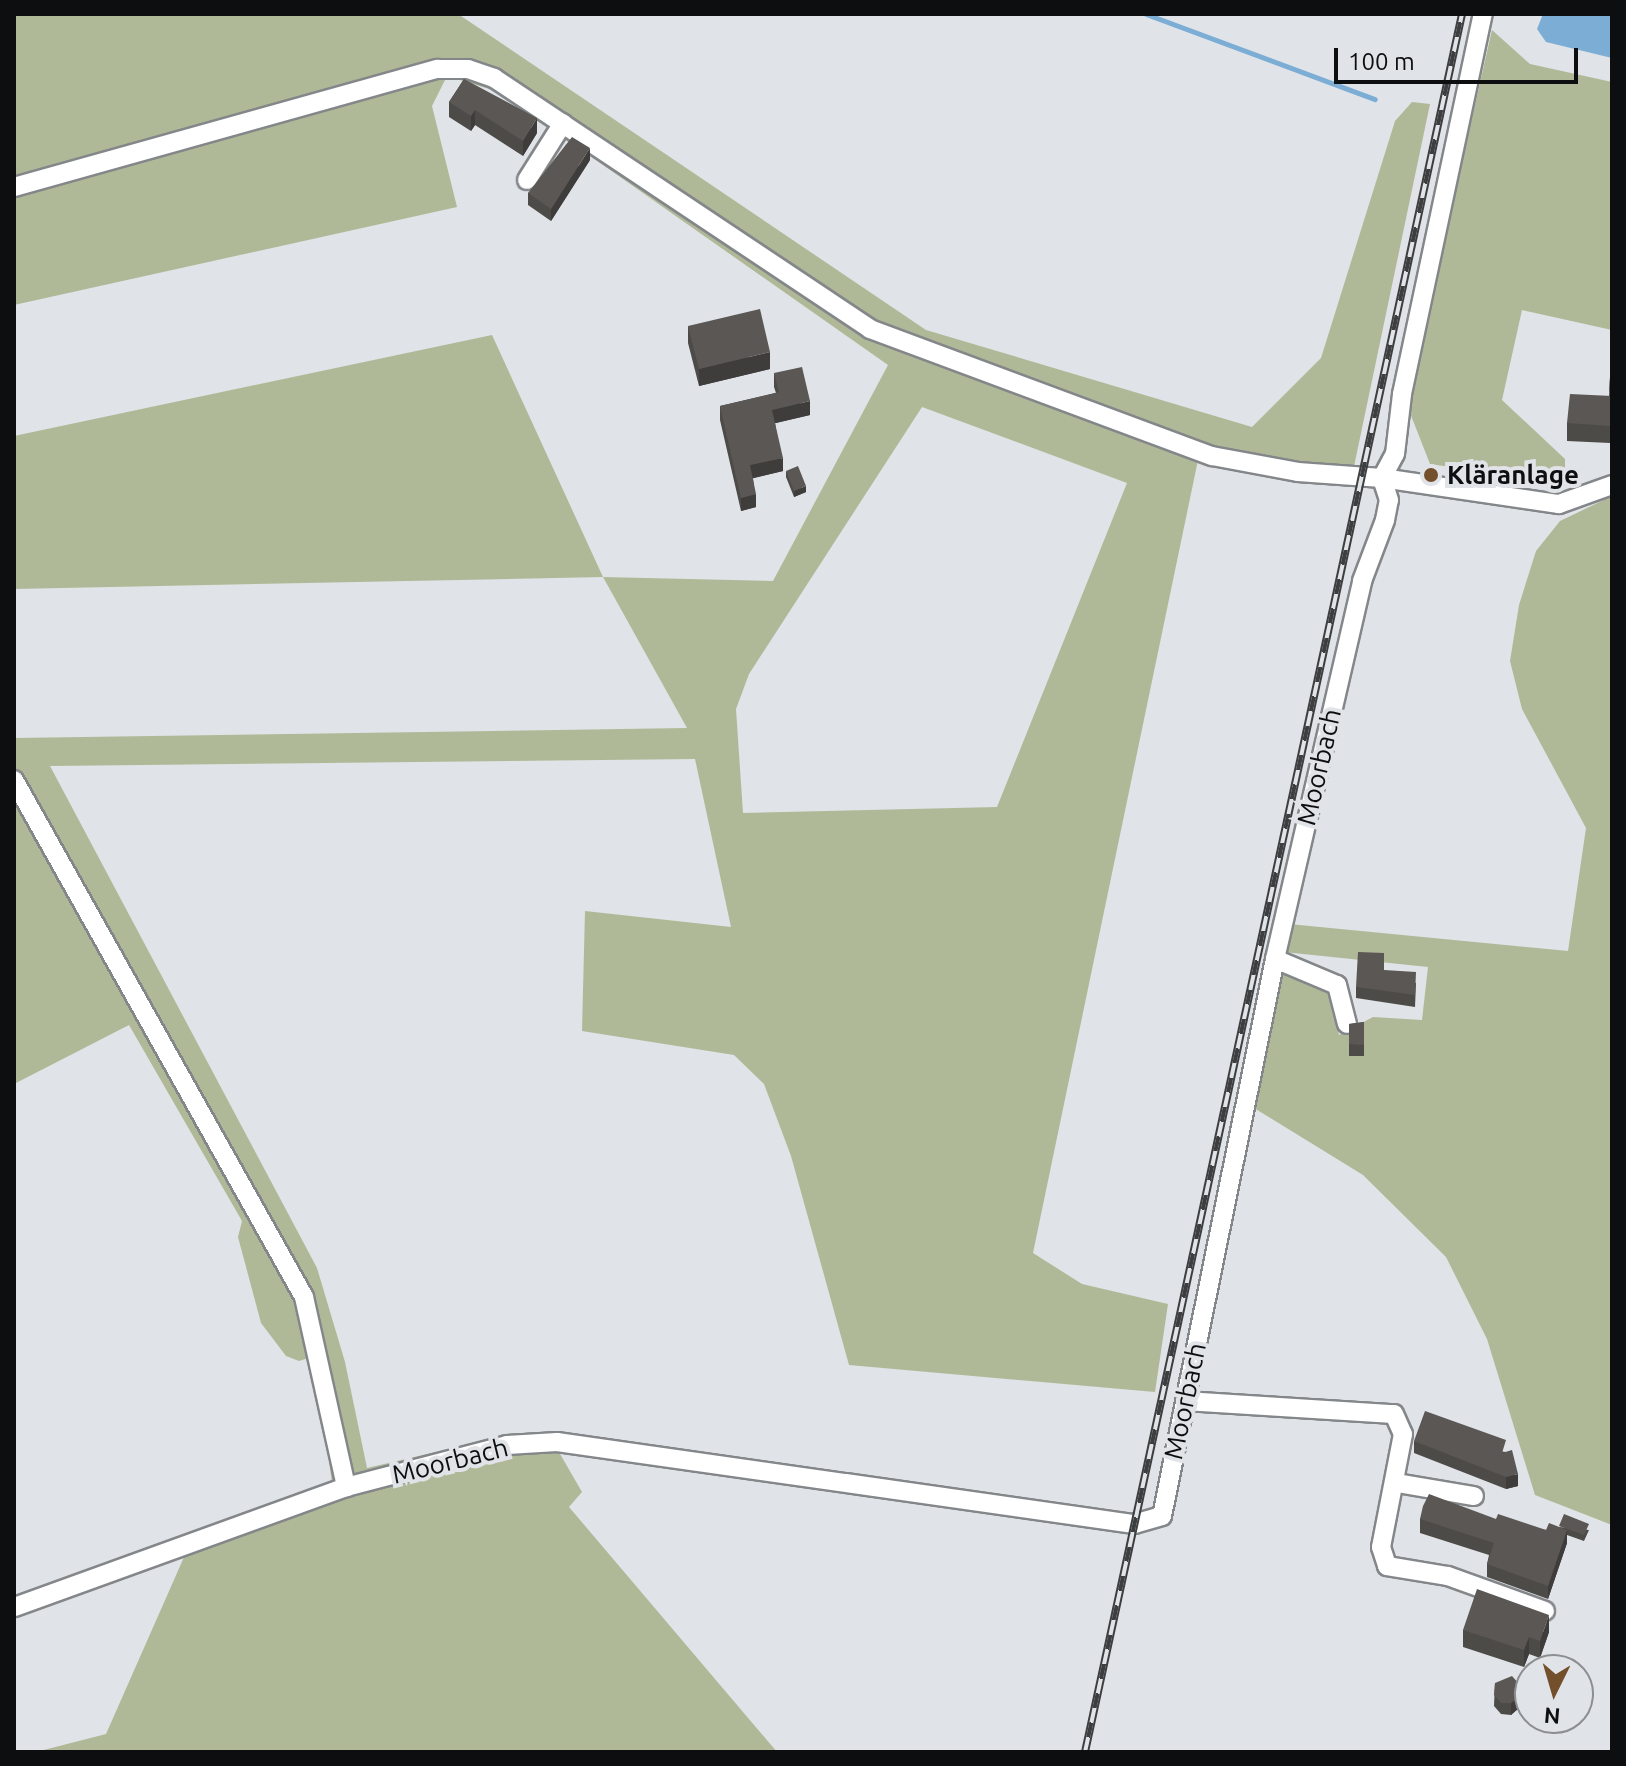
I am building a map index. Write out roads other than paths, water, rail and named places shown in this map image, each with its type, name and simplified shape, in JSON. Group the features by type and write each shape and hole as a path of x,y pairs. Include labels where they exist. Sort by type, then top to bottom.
{"street":[{"path":"1382,478 1395,454 1402,394 1483,14"},
{"path":"14,187 438,69 468,69 494,78 870,329 1212,456 1298,472 1382,478 1559,504 1612,485"},
{"path":"527,180 563,123"},
{"name":"Moorbach","path":"14,1607 346,1487 507,1445 557,1442 1134,1524 1162,1516 1168,1504 1185,1401 1275,959 1362,581 1385,520 1389,500 1382,478"},
{"path":"14,780 304,1297 346,1487"},
{"path":"1275,959 1337,985 1347,1024"},
{"path":"1185,1401 1394,1414 1403,1434 1397,1483 1381,1547 1387,1566 1448,1576 1545,1611"},
{"path":"1397,1483 1474,1496"}],"water":[{"path":"1543,14 1612,14 1612,58 1546,42 1537,29"}],"waterway":[{"name":"Moorbach","path":"1146,14 1375,99"}],"railway":[{"path":"1085,1752 1462,14"}],"place":[{"name":"Kläranlage","path":"1431,475"}]}
